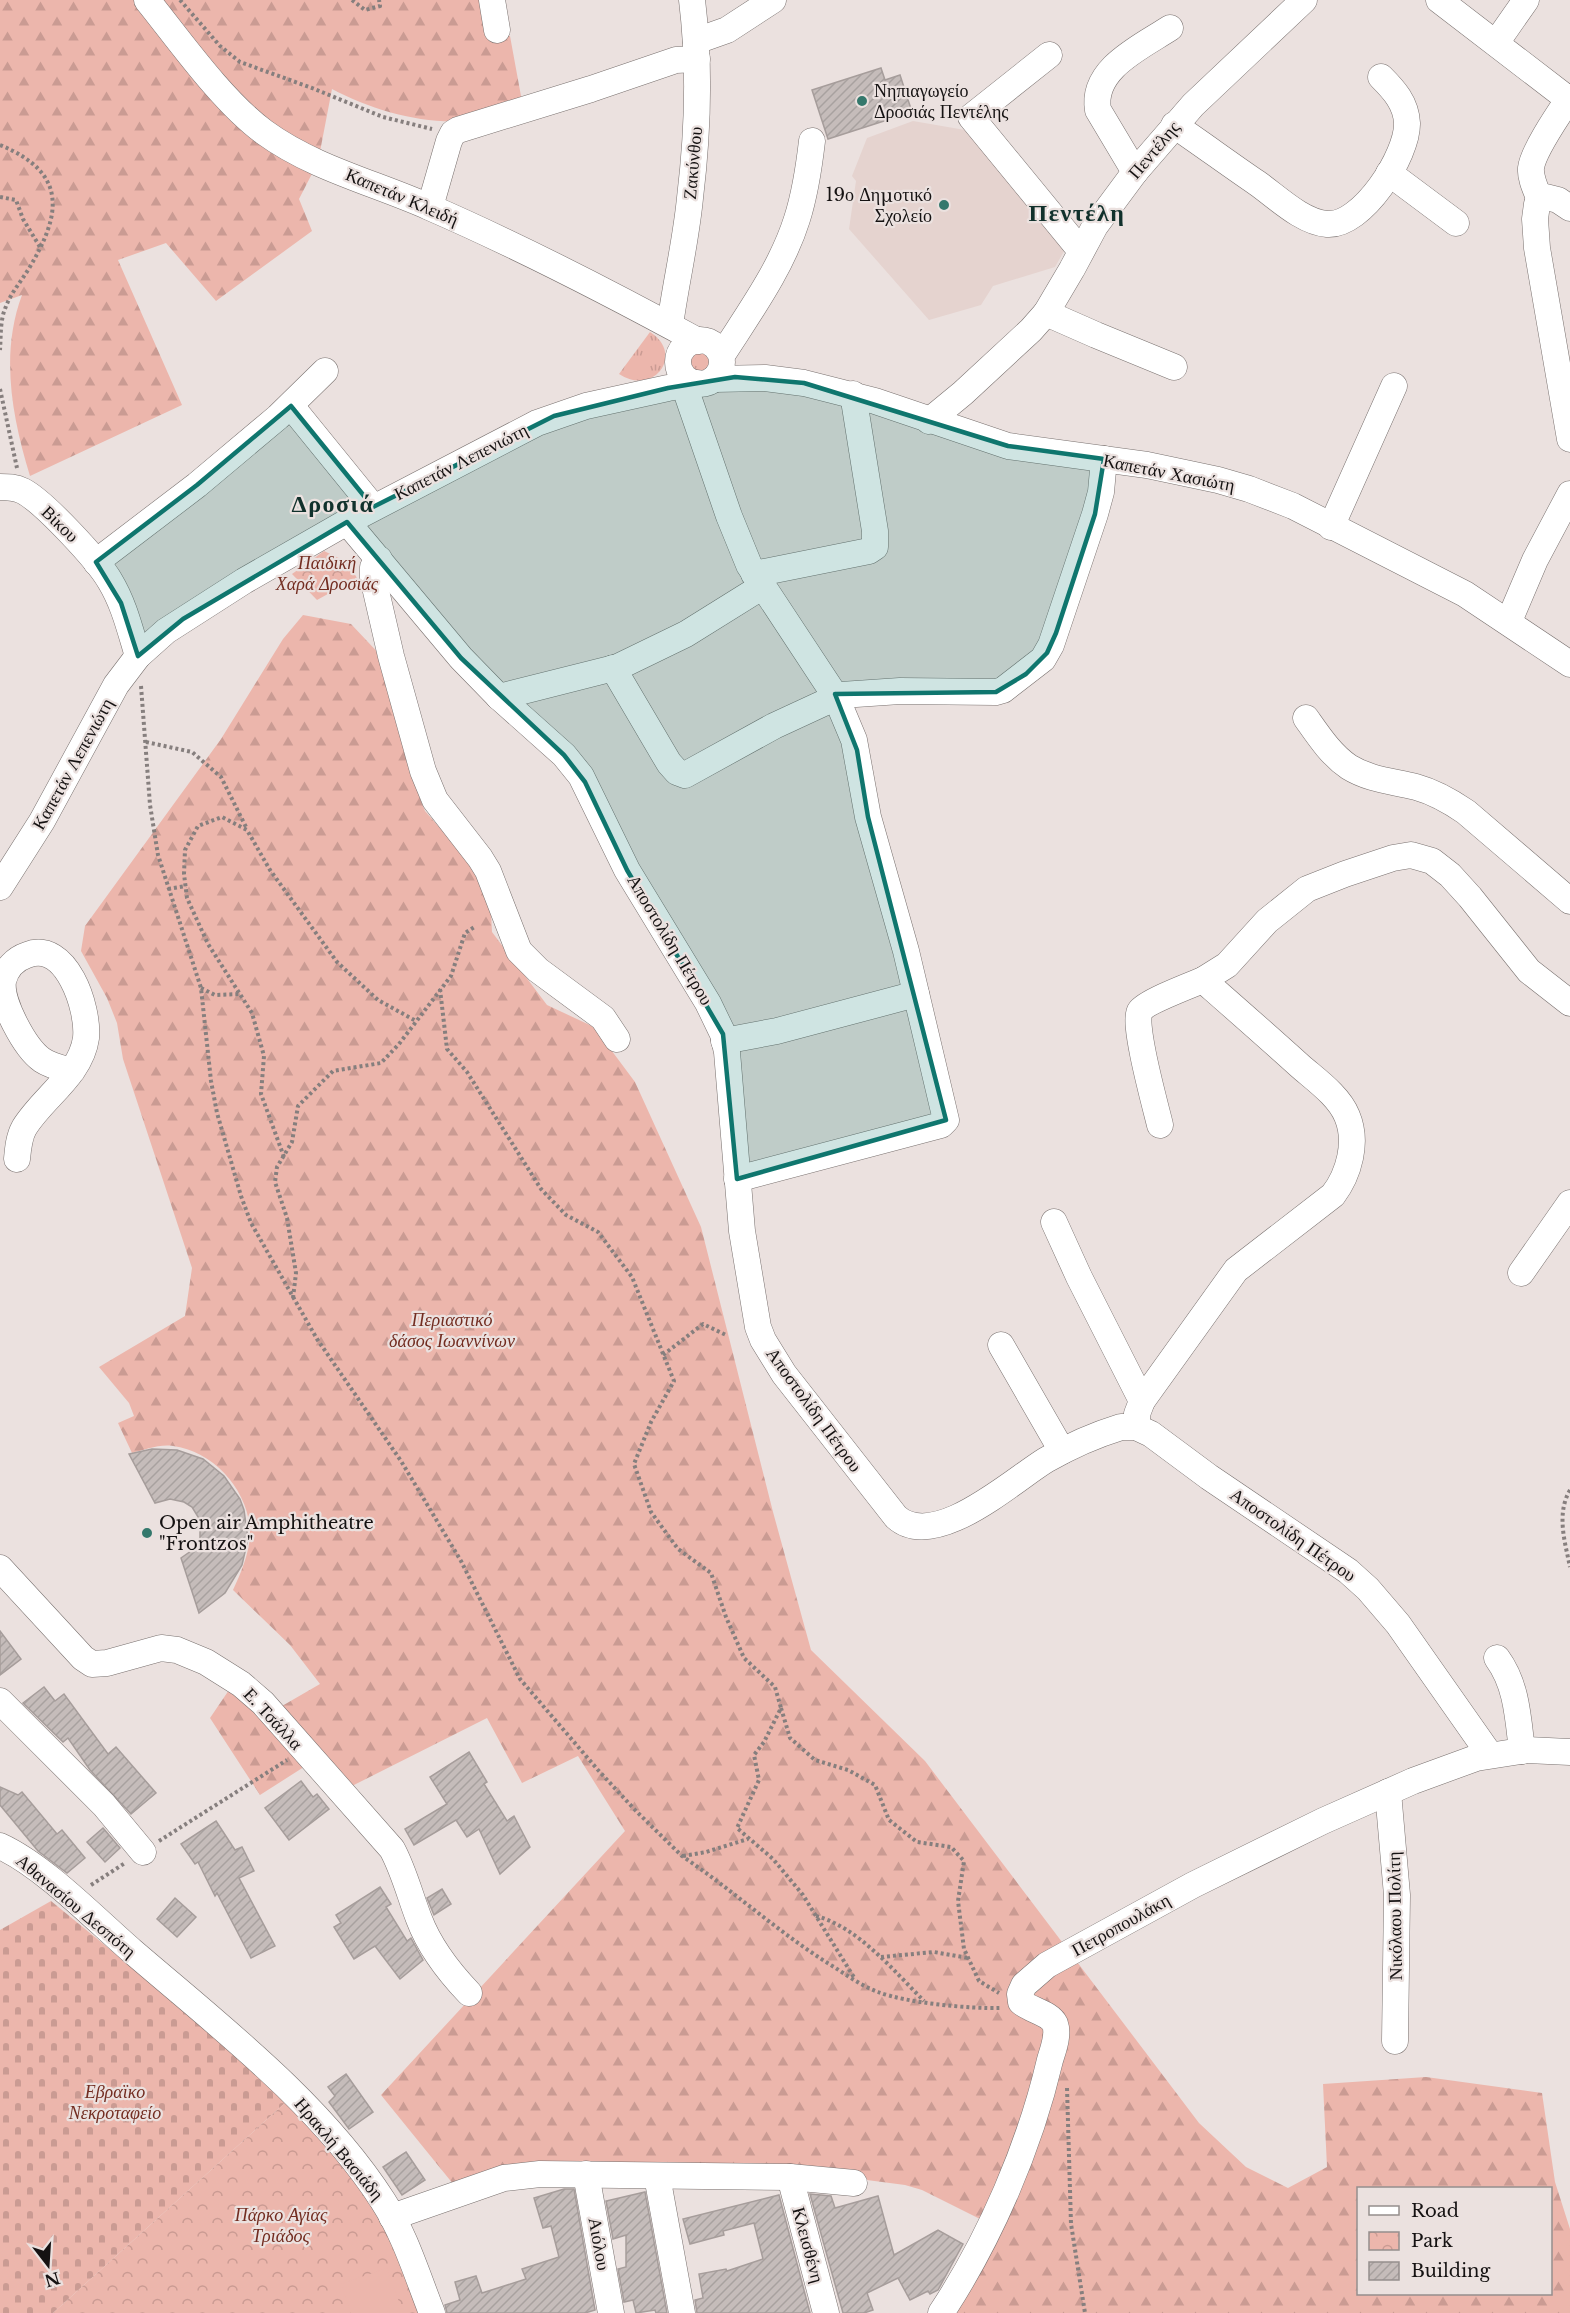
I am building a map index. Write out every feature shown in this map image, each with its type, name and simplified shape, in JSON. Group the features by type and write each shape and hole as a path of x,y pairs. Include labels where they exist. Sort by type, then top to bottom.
{"street":[{"name":"Καπετάν Κλειδή","path":"147,0 237,108 264,132 311,159 430,207 605,291 670,325 696,367"},
{"path":"492,0 497,30"},
{"name":"Ζακύνθου","path":"670,325 690,199 696,119 696,50 692,0"},
{"path":"430,207 453,133 676,60 696,50 773,0"},
{"name":"Πεντέλης","path":"929,421 1008,351 1046,313 1106,209 1135,172 1174,125 1209,89 1303,0"},
{"path":"1439,0 1569,98 1531,166 1532,178 1540,200"},
{"path":"1496,44 1526,0"},
{"path":"1135,172 1098,110 1096,100 1099,86 1109,70 1170,28"},
{"path":"1049,55 971,117 1081,251"},
{"path":"1174,125 1295,210 1319,223 1334,224 1351,218 1376,191 1389,173 1401,149 1407,124 1405,111 1398,95 1381,77"},
{"path":"736,1179 941,1125 946,1120 906,951 868,817 857,750 836,697 796,633 758,580 729,516 696,367 766,286 790,237 803,197 812,141"},
{"path":"1389,173 1456,223"},
{"path":"1570,208 1551,197 1540,200 1535,208 1537,248 1570,439"},
{"path":"1046,313 1174,367"},
{"name":"Καπετάν Χασιώτη","path":"696,367 804,383 853,394 1008,446 1185,472 1238,486 1293,506 1465,594 1509,621 1570,664"},
{"name":"Καπετάν Λεπενιώτη","path":"0,887 42,821 116,685 138,656 155,639 183,619 373,507 554,416 696,367"},
{"path":"96,562 197,485 291,406 325,371"},
{"path":"1331,527 1394,386"},
{"path":"499,697 613,669 664,646 758,580 875,547 875,531 853,394"},
{"path":"291,406 373,507"},
{"path":"613,669 669,763 677,772 685,775 774,726 849,693 996,692 1011,685 1043,659 1056,633 1095,514 1101,492 1104,459"},
{"name":"Βίκου","path":"9,488 29,495 53,516 96,562 110,581 121,603 138,656"},
{"path":"1509,621 1538,552 1570,494"},
{"name":"Αποστολίδη Πέτρου","path":"347,522 460,658 499,697 564,755 581,776 627,870 705,996 716,1017 729,1066 736,1179 755,1316 763,1340 784,1374 900,1521 909,1525 922,1525 959,1518 1062,1451 1121,1427 1137,1427 1151,1434 1209,1477 1331,1559 1368,1589 1398,1624 1490,1755"},
{"path":"379,559 373,567 391,656 423,771 432,794 488,871 519,951 538,970 603,1018 617,1039"},
{"path":"1306,718 1336,756 1347,765 1372,778 1419,788 1450,801 1570,901"},
{"path":"1160,1125 1142,1044 1138,1016 1140,1010 1203,980 1227,965 1267,921 1307,890 1362,868 1411,855 1432,861 1450,875 1475,902 1525,966 1570,1003"},
{"path":"1137,1427 1137,1414 1142,1401 1236,1270 1333,1195 1342,1183 1350,1154 1350,1125 1341,1105 1289,1055 1203,980"},
{"path":"724,1041 777,1031 916,994"},
{"path":"17,1159 18,1144 24,1129 72,1071"},
{"path":"1521,1273 1570,1203"},
{"path":"1053,1222 1142,1401"},
{"path":"1000,1345 1062,1451"},
{"name":"Ε. Τσάλλα","path":"0,1568 88,1662 98,1665 161,1648 189,1653 254,1694 392,1849 418,1917 433,1947 443,1964 469,1993"},
{"path":"1497,1658 1504,1668 1514,1694 1522,1751"},
{"path":"0,1701 104,1805 143,1852"},
{"name":"Πετροπουλάκη","path":"941,2313 989,2228 1021,2154 1040,2102 1056,2030 1050,2018 1021,2002 1020,1994 1028,1980 1047,1965 1193,1885 1263,1849 1388,1792 1460,1763 1490,1755 1522,1751 1570,1752"},
{"name":"Νικόλαου Πολίτη","path":"1388,1792 1396,1895 1395,2041"},
{"name":"Αθανασίου Δεσπότη","path":"0,1846 34,1867 151,1968"},
{"name":"Ηρακλή Βασιάδη","path":"151,1968 254,2058 323,2124 382,2199 406,2245 432,2313"},
{"path":"392,2217 504,2178 540,2174 790,2177 854,2183"},
{"name":"Αιόλου","path":"586,2174 611,2313"},
{"path":"657,2176 682,2313"},
{"name":"Κλεισθένη","path":"790,2177 826,2313"}],"path":[{"path":"180,0 220,46 247,66 312,88 383,117 408,125 453,133"},
{"path":"352,0 365,10 380,6 379,0"},
{"path":"0,145 24,157 46,177 53,198 53,218 40,248 3,311 0,350"},
{"path":"0,196 16,200 23,219 40,248"},
{"path":"0,389 18,473 9,488"},
{"path":"138,656 155,838 168,889 201,988 211,1081 241,1196 258,1237 317,1339 401,1461 461,1561 520,1679 636,1812 682,1856 795,1941 857,1982 887,1995 985,2008 1004,2008 1003,2002"},
{"path":"146,742 192,752 222,777 247,830 270,870 337,962 378,999 416,1021"},
{"path":"247,830 222,817 198,826 185,850 186,886 188,898 208,944 252,1014 264,1056 261,1094 284,1157"},
{"path":"168,889 186,886"},
{"path":"293,1299 296,1273 287,1218 275,1182 277,1167 292,1142 298,1106 333,1071 381,1063 451,976 465,933 476,926"},
{"path":"201,988 215,995 241,994"},
{"path":"440,989 447,1049 467,1072 541,1189 566,1215 598,1232 632,1277 674,1381 651,1422 634,1464 651,1512 678,1549 711,1573 726,1617 744,1658 775,1687 790,1738 815,1760 848,1770 875,1785 889,1820 917,1842 951,1847 964,1861 958,1901 964,1949 979,1981 1002,1996"},
{"path":"663,1355 703,1324 726,1335"},
{"path":"1570,1491 1563,1506 1562,1522 1570,1567"},
{"path":"780,1708 764,1742 754,1755 759,1780 737,1828 773,1859 802,1895 857,1982"},
{"path":"71,1898 303,1750"},
{"path":"682,1856 706,1852 749,1838"},
{"path":"815,1915 830,1919 881,1957 925,2001"},
{"path":"881,1957 934,1952 969,1959"},
{"path":"1067,2084 1071,2224 1085,2313"}],"highlighted area":[{"path":"735,377 804,383 1008,446 1104,459 1095,514 1056,633 1047,653 1026,674 996,692 835,694 857,750 868,817 946,1120 737,1179 723,1034 627,870 585,782 564,755 461,658 347,522 183,619 138,656 121,603 96,562 197,485 291,406 373,507 554,416 668,388"}],"shaded area":[{"name":"19ο Δημοτικό Σχολείο","path":"913,121 965,130 995,154 1067,246 1055,267 993,286 981,305 929,320 849,229 856,181 852,176 867,138"}],"green space":[{"path":"0,0 486,0 491,34 510,36 523,107 480,119 437,121 383,110 332,89 318,162 299,199 312,231 216,301 166,243 118,260 182,405 30,476 18,431 11,386 11,340 22,295 0,303"},
{"path":"650,332 660,341 665,351 665,361 661,370 653,377 644,380 632,380 619,374"},
{"path":"700,347 710,351 714,361 710,371 700,375 690,371 686,361 690,351"},
{"name":"Παιδική Χαρά Δροσιάς","path":"324,551 347,562 357,578 317,600 292,574"},
{"name":"Περιαστικό δάσος Ιωαννίνων","path":"303,615 351,624 384,659 419,796 425,811 482,876 490,893 492,932 547,1005 594,1027 635,1082 701,1227 773,1512 811,1650 925,1761 1199,2123 1246,2167 1288,2188 1327,2167 1323,2084 1426,2077 1542,2093 1555,2182 1570,2229 1570,2313 955,2313 998,2228 922,2190 905,2185 821,2174 458,2190 381,2095 625,1831 578,1756 522,1783 487,1718 344,1790 318,1758 260,1795 210,1718 229,1690 263,1717 320,1684 290,1645 233,1590 244,1564 250,1537 245,1505 238,1491 216,1466 203,1456 188,1450 162,1446 132,1453 118,1423 134,1416 129,1403 99,1367 185,1316 192,1268 123,1059 117,1023 107,998 81,951 85,926 221,739 283,639"},
{"name":"Εβραϊκο Νεκροταφείο","path":"51,1901 201,2024 286,2102 53,2313 0,2313 0,1930"},
{"name":"Πάρκο Αγίας Τριάδος","path":"286,2102 348,2169 390,2235 419,2313 53,2313"},
{"path":"387,2268 403,2313 351,2313 341,2284"}],"building":[{"name":"Νηπιαγωγείο Δροσιάς Πεντέλης","path":"881,68 885,80 900,75 912,112 828,139 812,90"},
{"path":"152,1449 177,1450 203,1459 224,1476 240,1499 244,1510 248,1539 242,1565 225,1593 199,1613 181,1558 200,1540 200,1520 192,1507 184,1502 170,1499 155,1503 129,1454"},
{"path":"0,1631 21,1659 0,1675"},
{"path":"44,1687 55,1701 64,1694 108,1754 116,1747 156,1793 131,1814 90,1770 68,1738 63,1742 23,1703"},
{"path":"469,1752 487,1782 484,1784 507,1821 514,1816 530,1847 500,1874 479,1829 467,1837 456,1820 414,1845 405,1829 447,1804 430,1777"},
{"path":"301,1781 313,1797 317,1794 329,1809 289,1840 265,1808"},
{"path":"0,1787 18,1795 22,1792 57,1834 62,1830 85,1858 67,1873 38,1851 0,1805"},
{"path":"216,1821 235,1850 242,1847 254,1871 239,1878 275,1946 251,1958 198,1862 195,1864 181,1844"},
{"path":"103,1828 120,1848 105,1862 87,1842"},
{"path":"380,1887 391,1904 386,1907 407,1941 411,1938 423,1960 400,1979 375,1946 354,1959 334,1927 341,1923 336,1915"},
{"path":"442,1889 451,1904 434,1915 427,1898"},
{"path":"175,1898 196,1917 177,1937 157,1919"},
{"path":"346,2074 373,2112 349,2129 329,2102 335,2096 328,2087"},
{"path":"406,2152 425,2180 402,2195 383,2167"},
{"path":"564,2189 574,2189 595,2310 585,2313 447,2313 445,2305 460,2300 455,2282 476,2276 482,2293 526,2279 522,2269 559,2257 551,2226 543,2228 534,2198"},
{"path":"645,2192 667,2313 656,2313 655,2310 636,2313 633,2300 624,2302 618,2269 626,2267 626,2235 613,2239 606,2201"},
{"path":"810,2194 831,2196 835,2208 878,2196 894,2255 938,2230 963,2244 938,2290 930,2294 928,2291 910,2300 898,2278 867,2293 873,2310 864,2313 843,2313"},
{"path":"779,2195 810,2313 697,2313 695,2300 703,2298 699,2274 726,2269 727,2271 763,2259 754,2223 723,2231 724,2235 690,2244 683,2219"}],"place":[{"name":"Νηπιαγωγείο Δροσιάς Πεντέλης","path":"862,101"},
{"name":"19ο Δημοτικό Σχολείο","path":"944,205"},
{"name":"Open air Amphitheatre \"Frontzos\"","path":"147,1533"}],"district":[{"name":"Πεντέλη","path":"1077,213"},
{"name":"Δροσιά","path":"333,504"}]}
